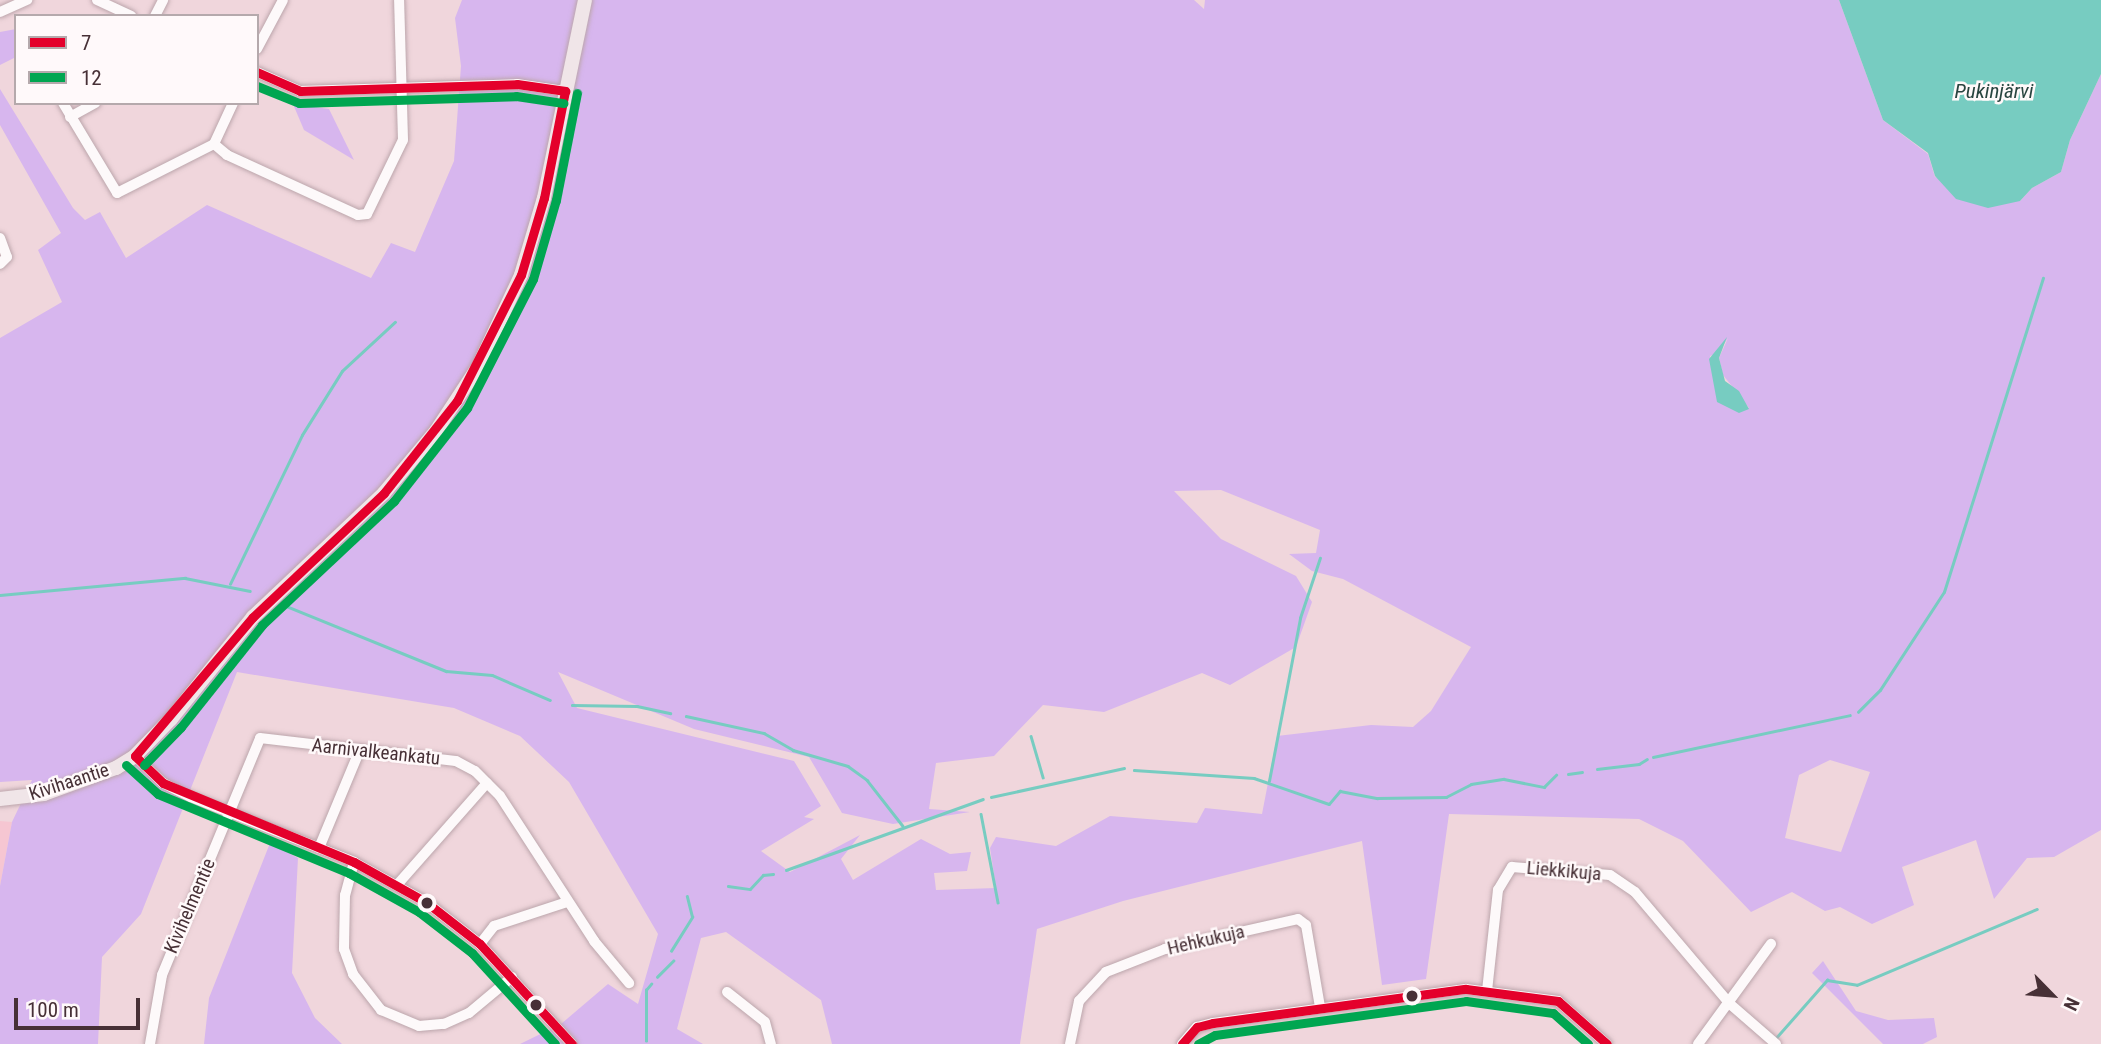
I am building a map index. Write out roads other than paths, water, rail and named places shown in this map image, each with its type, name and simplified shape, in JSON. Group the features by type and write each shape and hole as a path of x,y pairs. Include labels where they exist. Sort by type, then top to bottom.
{"main road":[{"name":"Kivihaantie","path":"0,799 44,794 116,768 135,755 171,719 253,617 384,493 457,401 495,334 521,275 544,198 585,0"}],"street":[{"path":"0,12 27,0"},
{"path":"97,0 127,14"},
{"path":"259,45 283,0"},
{"path":"214,144 227,155 363,215 371,210 403,140 399,0"},
{"path":"259,73 300,91 516,84 565,91"},
{"path":"64,105 117,193 214,144 232,105"},
{"path":"70,117 91,105"},
{"path":"0,238 7,257 0,264"},
{"name":"Aarnivalkeankatu","path":"229,811 260,738 359,752 456,761 487,783 535,845 567,902 629,983"},
{"path":"319,848 359,752"},
{"path":"135,755 163,783 354,862 397,885 480,944 572,1044"},
{"path":"397,885 487,783"},
{"name":"Kivihelmentie","path":"150,1044 162,975 229,811"},
{"path":"354,862 345,895 344,949 352,974 381,1010 419,1026 444,1024 469,1013 512,977"},
{"name":"Liekkikuja","path":"1486,991 1498,890 1513,867 1623,880 1730,1004"},
{"path":"480,944 494,926 567,902"},
{"name":"Hehkukuja","path":"1070,1044 1079,1001 1106,972 1165,949 1298,919 1307,925 1320,1007"},
{"path":"1698,1044 1730,1004 1771,944"},
{"path":"1182,1044 1197,1027 1213,1023 1437,990 1486,991 1558,1001 1607,1044"},
{"path":"727,992 765,1022 771,1044"},
{"path":"1730,1004 1776,1044"}],"water":[{"name":"Pukinjärvi","path":"1839,0 2101,0 2101,74 2070,140 2061,172 2032,188 2020,201 1988,208 1956,199 1935,176 1928,153 1883,120"},
{"path":"1727,337 1719,358 1725,381 1739,391 1749,409 1739,413 1717,402 1709,359"}],"waterway":[{"path":"1858,712 1880,690 1944,592 2043,278"},
{"path":"230,584 302,435 342,371 395,322"},
{"path":"1269,781 1300,618 1320,558"},
{"path":"0,595 185,578 250,591"},
{"path":"286,606 446,671 492,675 550,700"},
{"path":"572,705 637,706 670,713"},
{"path":"1653,757 1850,715"},
{"path":"686,716 764,733 793,750 848,766 867,780 903,826"},
{"path":"1031,736 1043,777"},
{"path":"1597,769 1639,764 1647,759"},
{"path":"991,797 1124,768"},
{"path":"1134,770 1254,778 1329,804 1340,791 1377,798 1446,797 1471,784 1504,779 1544,787 1556,775"},
{"path":"1568,774 1582,772"},
{"path":"786,870 983,799"},
{"path":"981,814 998,902"},
{"path":"728,886 750,889 763,875 773,874"},
{"path":"671,951 692,917 687,897"},
{"path":"1775,1039 1827,980 1857,985 2037,909"},
{"path":"657,977 673,961"},
{"path":"646,1041 646,990 651,984"}]}
